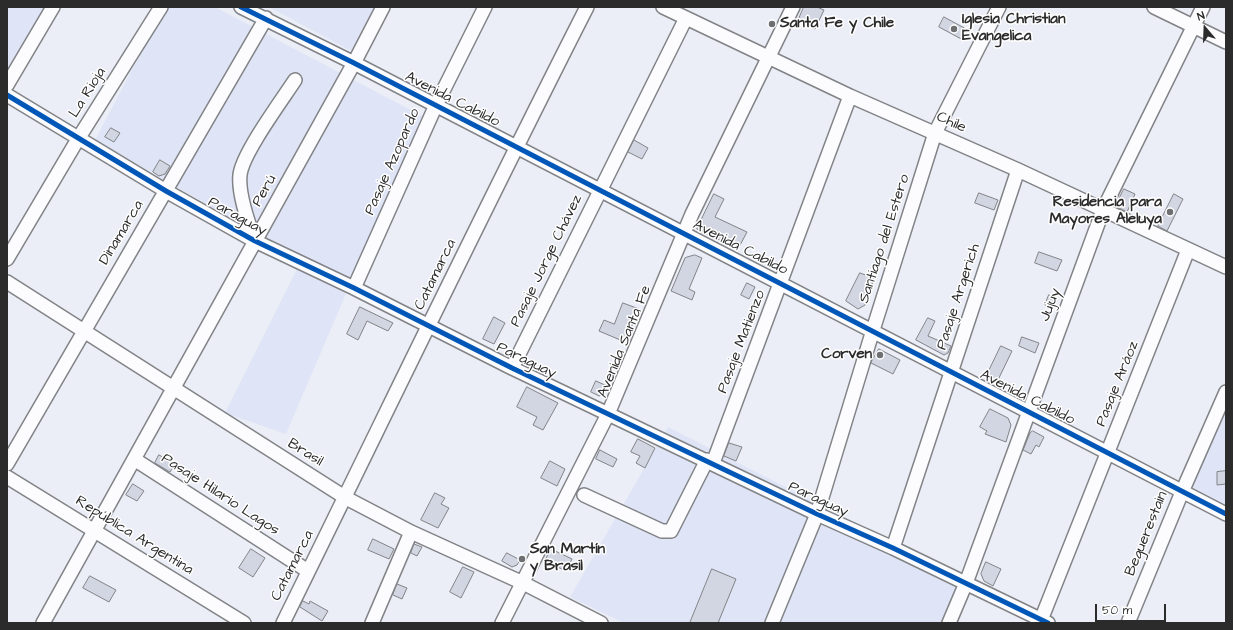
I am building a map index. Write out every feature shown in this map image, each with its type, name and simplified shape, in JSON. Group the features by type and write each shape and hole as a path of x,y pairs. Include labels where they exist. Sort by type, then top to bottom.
{"street":[{"path":"7,85 53,7"},
{"name":"La Rioja","path":"7,259 78,139 161,7"},
{"name":"Avenida Cabildo","path":"241,7 266,18 782,283 1226,514"},
{"name":"Perú","path":"43,623 172,388 354,63 383,7"},
{"name":"Pasaje Azopardo","path":"354,288 436,106 485,7"},
{"name":"Catamarca","path":"283,623 346,498 516,147 587,7"},
{"name":"Chile","path":"663,7 850,96 1018,170 1226,267"},
{"name":"Avenida Santa Fe","path":"502,623 608,414 684,233 793,7"},
{"name":"Santiago del Estero","path":"772,623 817,514 935,134 999,7"},
{"path":"1154,7 1226,42"},
{"name":"Jujuy","path":"949,623 966,583 1103,210 1203,7"},
{"name":"Dinamarca","path":"7,464 266,18"},
{"name":"Pasaje Jorge Chávez","path":"512,368 686,18"},
{"path":"255,241 248,223 240,176 244,160 295,80"},
{"name":"Paraguay","path":"7,95 166,191 255,241 354,288 512,368 1044,621"},
{"name":"Pasaje Matienzo","path":"584,495 662,531 671,532 710,462 782,283 850,96"},
{"name":"Pasaje Argerich","path":"893,548 1018,170"},
{"name":"Pasaje Aráoz","path":"1044,621 1107,453 1188,250"},
{"name":"Brasil","path":"7,282 346,498 411,532 523,583 599,622"},
{"name":"Beguerestain","path":"1128,623 1182,492 1226,392"},
{"name":"Pasaje Hilario Lagos","path":"134,459 308,571"},
{"name":"República Argentina","path":"7,477 244,623"},
{"path":"372,623 411,532"}],"shaded area":[{"path":"7,7 45,7 7,69"},
{"path":"165,7 215,7 422,116 286,434 225,413 302,259 95,140"},
{"path":"269,7 380,7 355,53"},
{"path":"1226,399 1226,508 1186,488"},
{"path":"668,427 972,582 957,623 624,623 570,597"}],"building":[{"path":"804,7 817,7 824,10 815,29 798,21"},
{"name":"Iglesia Christian Evangelica","path":"944,17 970,31 965,41 939,27"},
{"path":"111,128 120,133 114,142 105,137"},
{"path":"634,140 648,148 642,159 628,152"},
{"path":"160,160 170,166 165,174 159,176 153,172"},
{"path":"1124,189 1135,194 1127,212 1116,205"},
{"path":"979,193 998,200 994,210 975,203"},
{"path":"714,194 724,199 715,217 747,232 738,249 697,229"},
{"name":"Residencia para Mayores Aleluya","path":"1174,194 1183,199 1167,231 1158,226"},
{"path":"1039,252 1062,260 1057,271 1035,263"},
{"path":"695,255 702,258 689,289 695,292 692,300 671,291 685,258"},
{"path":"860,273 874,278 865,305 858,309 846,301"},
{"path":"747,283 755,287 749,299 741,295"},
{"path":"1049,295 1057,298 1053,308 1045,305"},
{"path":"623,303 639,309 625,342 599,331 604,320 614,324"},
{"path":"360,307 393,323 388,331 367,321 358,340 347,334"},
{"path":"494,317 505,323 494,344 483,339"},
{"path":"928,318 935,321 928,336 951,346 948,353 944,355 916,340"},
{"path":"1022,337 1039,343 1035,353 1019,346"},
{"path":"1001,346 1012,351 997,382 986,377"},
{"path":"879,349 900,360 893,374 871,363"},
{"path":"596,381 607,386 602,395 599,396 591,392"},
{"path":"527,387 558,403 543,430 533,425 537,417 517,407"},
{"path":"990,409 1008,418 1011,425 1006,442 985,434 987,431 980,427"},
{"path":"1033,431 1044,437 1039,447 1036,445 1031,454 1023,450 1030,433"},
{"path":"638,439 655,448 645,468 636,463 640,456 631,452"},
{"path":"729,443 742,447 736,461 724,456"},
{"path":"600,450 617,459 613,467 596,459"},
{"path":"159,455 175,464 170,472 155,463"},
{"path":"550,461 565,469 557,486 541,478"},
{"path":"1226,471 1226,484 1217,485 1217,472"},
{"path":"133,484 144,491 137,501 126,495"},
{"path":"435,493 445,498 441,504 449,508 438,528 421,520"},
{"path":"373,539 394,549 389,559 368,550"},
{"path":"414,544 422,547 417,556 411,553"},
{"path":"251,549 265,558 253,577 239,568"},
{"path":"551,549 572,559 566,571 545,561"},
{"path":"507,553 520,560 517,565 512,567 502,561"},
{"path":"986,562 1001,569 993,586 984,581 981,574"},
{"path":"463,567 474,572 461,598 450,592"},
{"path":"712,569 736,579 718,623 690,623"},
{"path":"90,576 116,590 109,602 83,588"},
{"path":"397,584 407,588 402,599 393,595"},
{"path":"303,601 309,604 310,601 328,611 322,621 300,607"}],"cycle path":[{"path":"241,7 354,63 1226,514"},
{"path":"7,95 166,191 255,241 354,288 512,368 1048,623"}],"place":[{"name":"Santa Fe y Chile","path":"772,24"},
{"name":"Iglesia Christian Evangelica","path":"954,29"},
{"name":"Residencia para Mayores Aleluya","path":"1170,212"},
{"name":"Corven","path":"880,355"},
{"name":"San Martín y Brasil","path":"522,559"}]}
